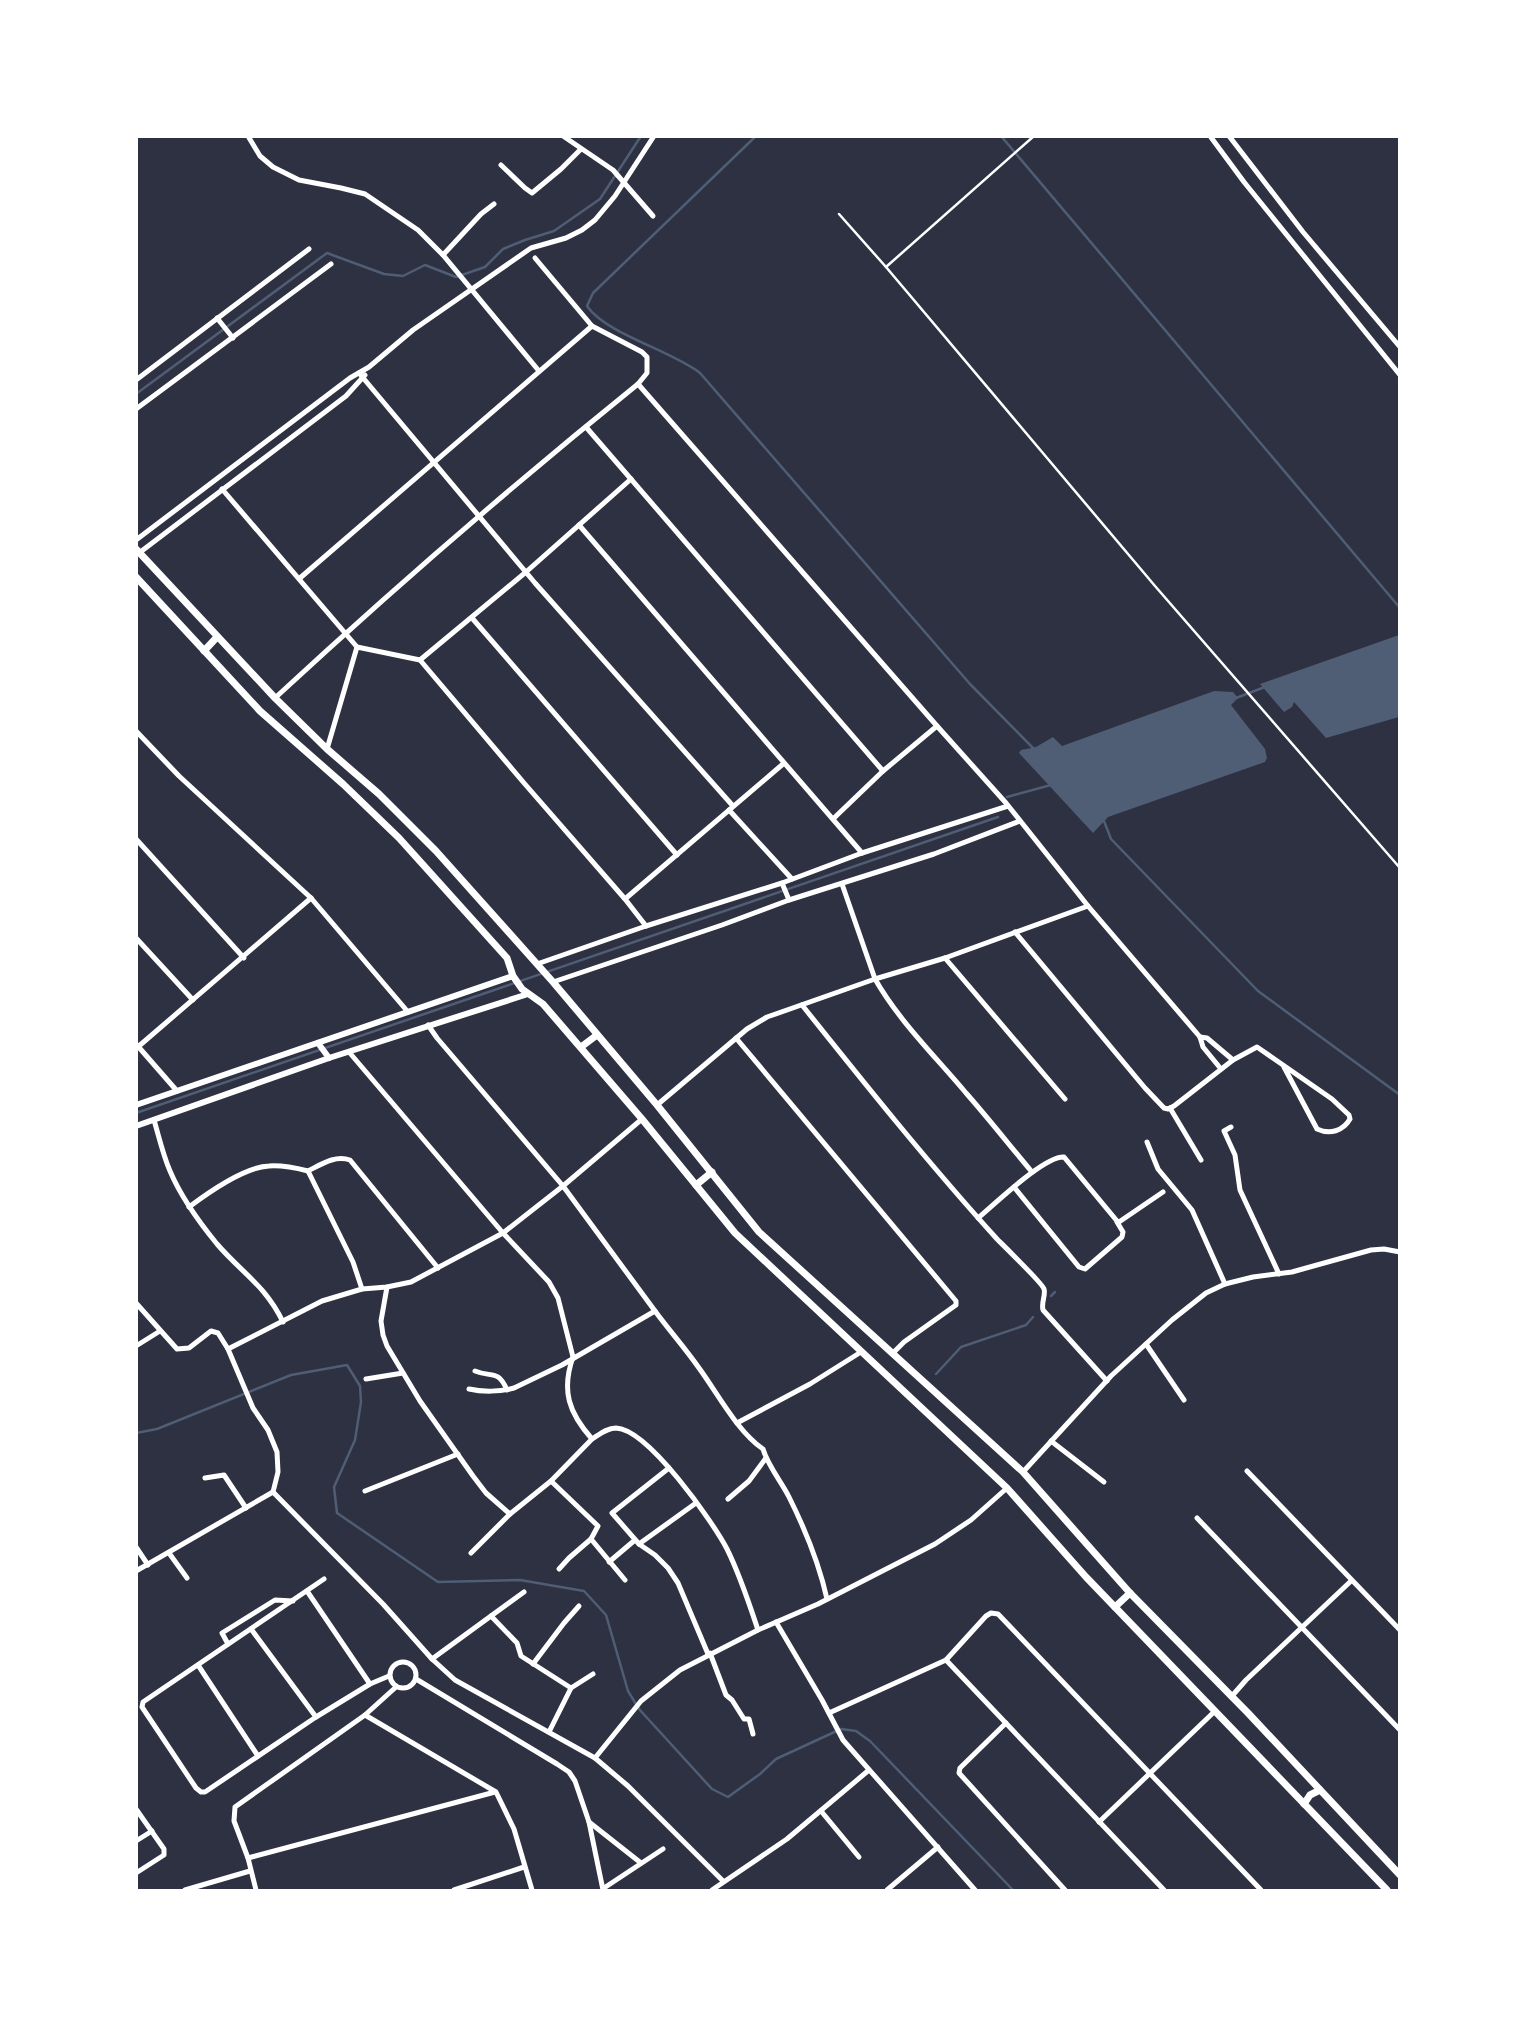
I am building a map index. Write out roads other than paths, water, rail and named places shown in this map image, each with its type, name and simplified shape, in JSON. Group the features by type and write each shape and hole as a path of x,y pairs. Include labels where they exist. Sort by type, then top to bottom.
{"main road":[{"path":"138,551 275,698 327,749 379,793 436,851 550,979 759,1231 1023,1472 1130,1593 1399,1872"},
{"path":"136,577 260,710 343,785 422,863 507,958 514,978 525,992 543,1004 581,1047 744,1242 1007,1488 1053,1541 1387,1891"},
{"path":"204,651 217,637"},
{"path":"422,863 436,851"},
{"path":"581,1047 597,1035"},
{"path":"696,1185 712,1172"},
{"path":"1115,1606 1130,1593"},
{"path":"1304,1804 1310,1795 1320,1790"}],"street":[{"path":"248,136 260,156 273,167 299,180 365,194 418,230 443,254 539,371"},
{"path":"563,136 613,170 653,216"},
{"path":"136,540 361,375 413,330 531,248 566,238 582,230 606,208 622,179 654,136"},
{"path":"1210,136 1399,375"},
{"path":"1229,136 1303,232 1399,346"},
{"path":"501,165 532,193 581,149"},
{"path":"443,254 494,204"},
{"path":"136,380 219,321 309,249"},
{"path":"275,698 346,632 479,517 639,384 647,373 648,360 645,355 592,326 535,258"},
{"path":"136,409 331,264"},
{"path":"219,321 231,336"},
{"path":"300,579 592,326"},
{"path":"361,375 526,572 792,879"},
{"path":"138,551 346,396 361,375"},
{"path":"639,384 1008,806 1088,906 1200,1037 1203,1047 1221,1069"},
{"path":"586,426 883,771"},
{"path":"420,660 526,572 631,479"},
{"path":"222,489 357,646 420,660 646,926"},
{"path":"579,525 862,853"},
{"path":"472,618 677,855"},
{"path":"327,749 357,646"},
{"path":"833,818 937,726"},
{"path":"136,731 179,776 311,898 408,1012"},
{"path":"625,900 783,764"},
{"path":"538,966 646,926 782,885 862,853 1008,806"},
{"path":"550,979 722,925 788,899 934,854 1020,821"},
{"path":"136,839 244,958"},
{"path":"842,884 875,979 918,1038 1032,1172"},
{"path":"782,885 788,899"},
{"path":"177,1091 138,1045 244,958 311,898"},
{"path":"657,1105 736,1038 767,1017 945,958 1088,906"},
{"path":"1015,932 1163,1107 1170,1108 1233,1060 1257,1047 1345,1110 1350,1119 1347,1124 1329,1132 1317,1129 1284,1067"},
{"path":"136,938 193,1000"},
{"path":"945,958 1065,1099"},
{"path":"136,1105 514,978"},
{"path":"136,1126 328,1057 525,992"},
{"path":"802,1005 978,1218 1044,1289 1042,1310 1107,1381"},
{"path":"428,1025 564,1186 654,1311 699,1367 737,1423 755,1444 763,1448 766,1458 790,1498 816,1558 827,1599"},
{"path":"1200,1037 1208,1038 1233,1060"},
{"path":"736,1038 956,1301 956,1305 892,1353"},
{"path":"319,1044 328,1057"},
{"path":"349,1052 503,1233 549,1282 558,1298 573,1357 567,1375 567,1395 573,1414 592,1439"},
{"path":"1170,1108 1201,1160"},
{"path":"228,1349 322,1301 362,1289 411,1282 503,1233 564,1186 642,1119"},
{"path":"153,1120 170,1171 189,1207 218,1245 262,1289 283,1322"},
{"path":"1231,1128 1224,1131 1235,1155 1239,1189 1279,1274"},
{"path":"1147,1142 1158,1169 1192,1210 1225,1284"},
{"path":"978,1218 1014,1187 1032,1172 1054,1159 1064,1157 1117,1221 1123,1232 1122,1237 1084,1269 1079,1268 1014,1187"},
{"path":"189,1207 236,1177 267,1165 308,1171 335,1158 343,1158 350,1160 438,1268"},
{"path":"308,1171 353,1262 362,1289"},
{"path":"1117,1221 1163,1192"},
{"path":"1023,1472 1107,1381 1178,1314 1206,1293 1225,1284 1279,1274 1371,1250 1399,1252"},
{"path":"387,1287 382,1321 383,1335 403,1373 486,1493 510,1514"},
{"path":"136,1303 176,1348 184,1350 204,1335 215,1331 221,1336 253,1408 268,1430 277,1452 278,1472 273,1492 136,1571"},
{"path":"469,1389 507,1390 562,1365 654,1311"},
{"path":"136,1346 160,1331"},
{"path":"1146,1344 1184,1400"},
{"path":"737,1423 810,1384 861,1352"},
{"path":"475,1371 497,1375 502,1378 507,1390"},
{"path":"366,1379 403,1373"},
{"path":"471,1553 592,1439 614,1428 624,1430 645,1445 668,1468 696,1503 727,1550 758,1630"},
{"path":"1051,1441 1104,1482"},
{"path":"365,1491 458,1454"},
{"path":"728,1499 749,1481 766,1458"},
{"path":"668,1468 612,1513 637,1542 662,1561 678,1583 726,1695 744,1719 749,1719 753,1734"},
{"path":"1247,1471 1399,1630"},
{"path":"205,1478 224,1475 246,1508"},
{"path":"551,1480 598,1526 591,1539 559,1569"},
{"path":"595,1758 641,1701 680,1670 709,1653 827,1599 935,1544 971,1520 1007,1488"},
{"path":"273,1492 455,1680 595,1758 628,1786 723,1881"},
{"path":"609,1562 696,1503"},
{"path":"1197,1518 1399,1730"},
{"path":"591,1539 625,1580"},
{"path":"136,1547 148,1565"},
{"path":"169,1553 187,1578"},
{"path":"256,1891 248,1858 234,1821 235,1807 365,1715 396,1687 405,1688 414,1683 414,1667 404,1662 393,1665 389,1676 370,1684 316,1717 205,1792 196,1788 142,1706 143,1702 324,1579"},
{"path":"1232,1696 1351,1581"},
{"path":"307,1591 370,1684"},
{"path":"432,1659 524,1592"},
{"path":"228,1644 222,1633 275,1600 293,1601"},
{"path":"533,1664 579,1606"},
{"path":"829,1713 946,1660 986,1616 991,1613 998,1614 1261,1891"},
{"path":"491,1616 517,1643 519,1655 571,1688"},
{"path":"776,1622 840,1736 975,1891"},
{"path":"251,1629 316,1717"},
{"path":"946,1660 1164,1891"},
{"path":"198,1665 258,1756"},
{"path":"549,1732 571,1688 593,1674"},
{"path":"389,1676 396,1687"},
{"path":"416,1679 569,1772 575,1781 589,1822 604,1889 663,1849"},
{"path":"1099,1822 1215,1710"},
{"path":"365,1715 496,1792 514,1829 532,1891"},
{"path":"1006,1724 959,1773 1065,1891"},
{"path":"712,1891 821,1811 869,1770"},
{"path":"248,1858 496,1792"},
{"path":"136,1809 164,1849 163,1854 136,1873"},
{"path":"821,1811 859,1857"},
{"path":"589,1822 641,1863"},
{"path":"136,1841 152,1831"},
{"path":"887,1891 938,1847"},
{"path":"454,1891 524,1867"},
{"path":"185,1891 250,1871"},
{"path":"1152,1891 1159,1885"}],"lane":[{"path":"886,267 1034,136"},
{"path":"839,214 1147,577 1399,868"}],"water":[{"path":"1399,635 1399,717 1326,738 1294,702 1292,707 1284,712 1260,684"},
{"path":"1214,691 1233,692 1238,698 1231,705 1265,749 1265,762 1108,817 1093,833 1019,753 1053,737 1062,746"}],"waterway":[{"path":"136,394 327,253 384,274 403,276 425,265 456,277 485,267 503,249 554,231 600,199 641,136"},
{"path":"756,136 593,293 587,306 608,325 700,373 970,684 1034,749"},
{"path":"1001,136 1400,608"},
{"path":"1236,698 1265,687"},
{"path":"1007,797 1051,785"},
{"path":"136,1113 998,817"},
{"path":"1104,821 1111,839 1258,991 1400,1095"},
{"path":"1051,1296 1055,1292"},
{"path":"936,1374 961,1347 1026,1325 1033,1317"},
{"path":"136,1433 157,1429 291,1375 347,1365 360,1386 361,1402 355,1440 334,1487 337,1513 438,1582 520,1580 584,1591 606,1615 628,1691 639,1709 712,1789 728,1797 776,1759 841,1729 856,1731 870,1741 1013,1890"}]}
